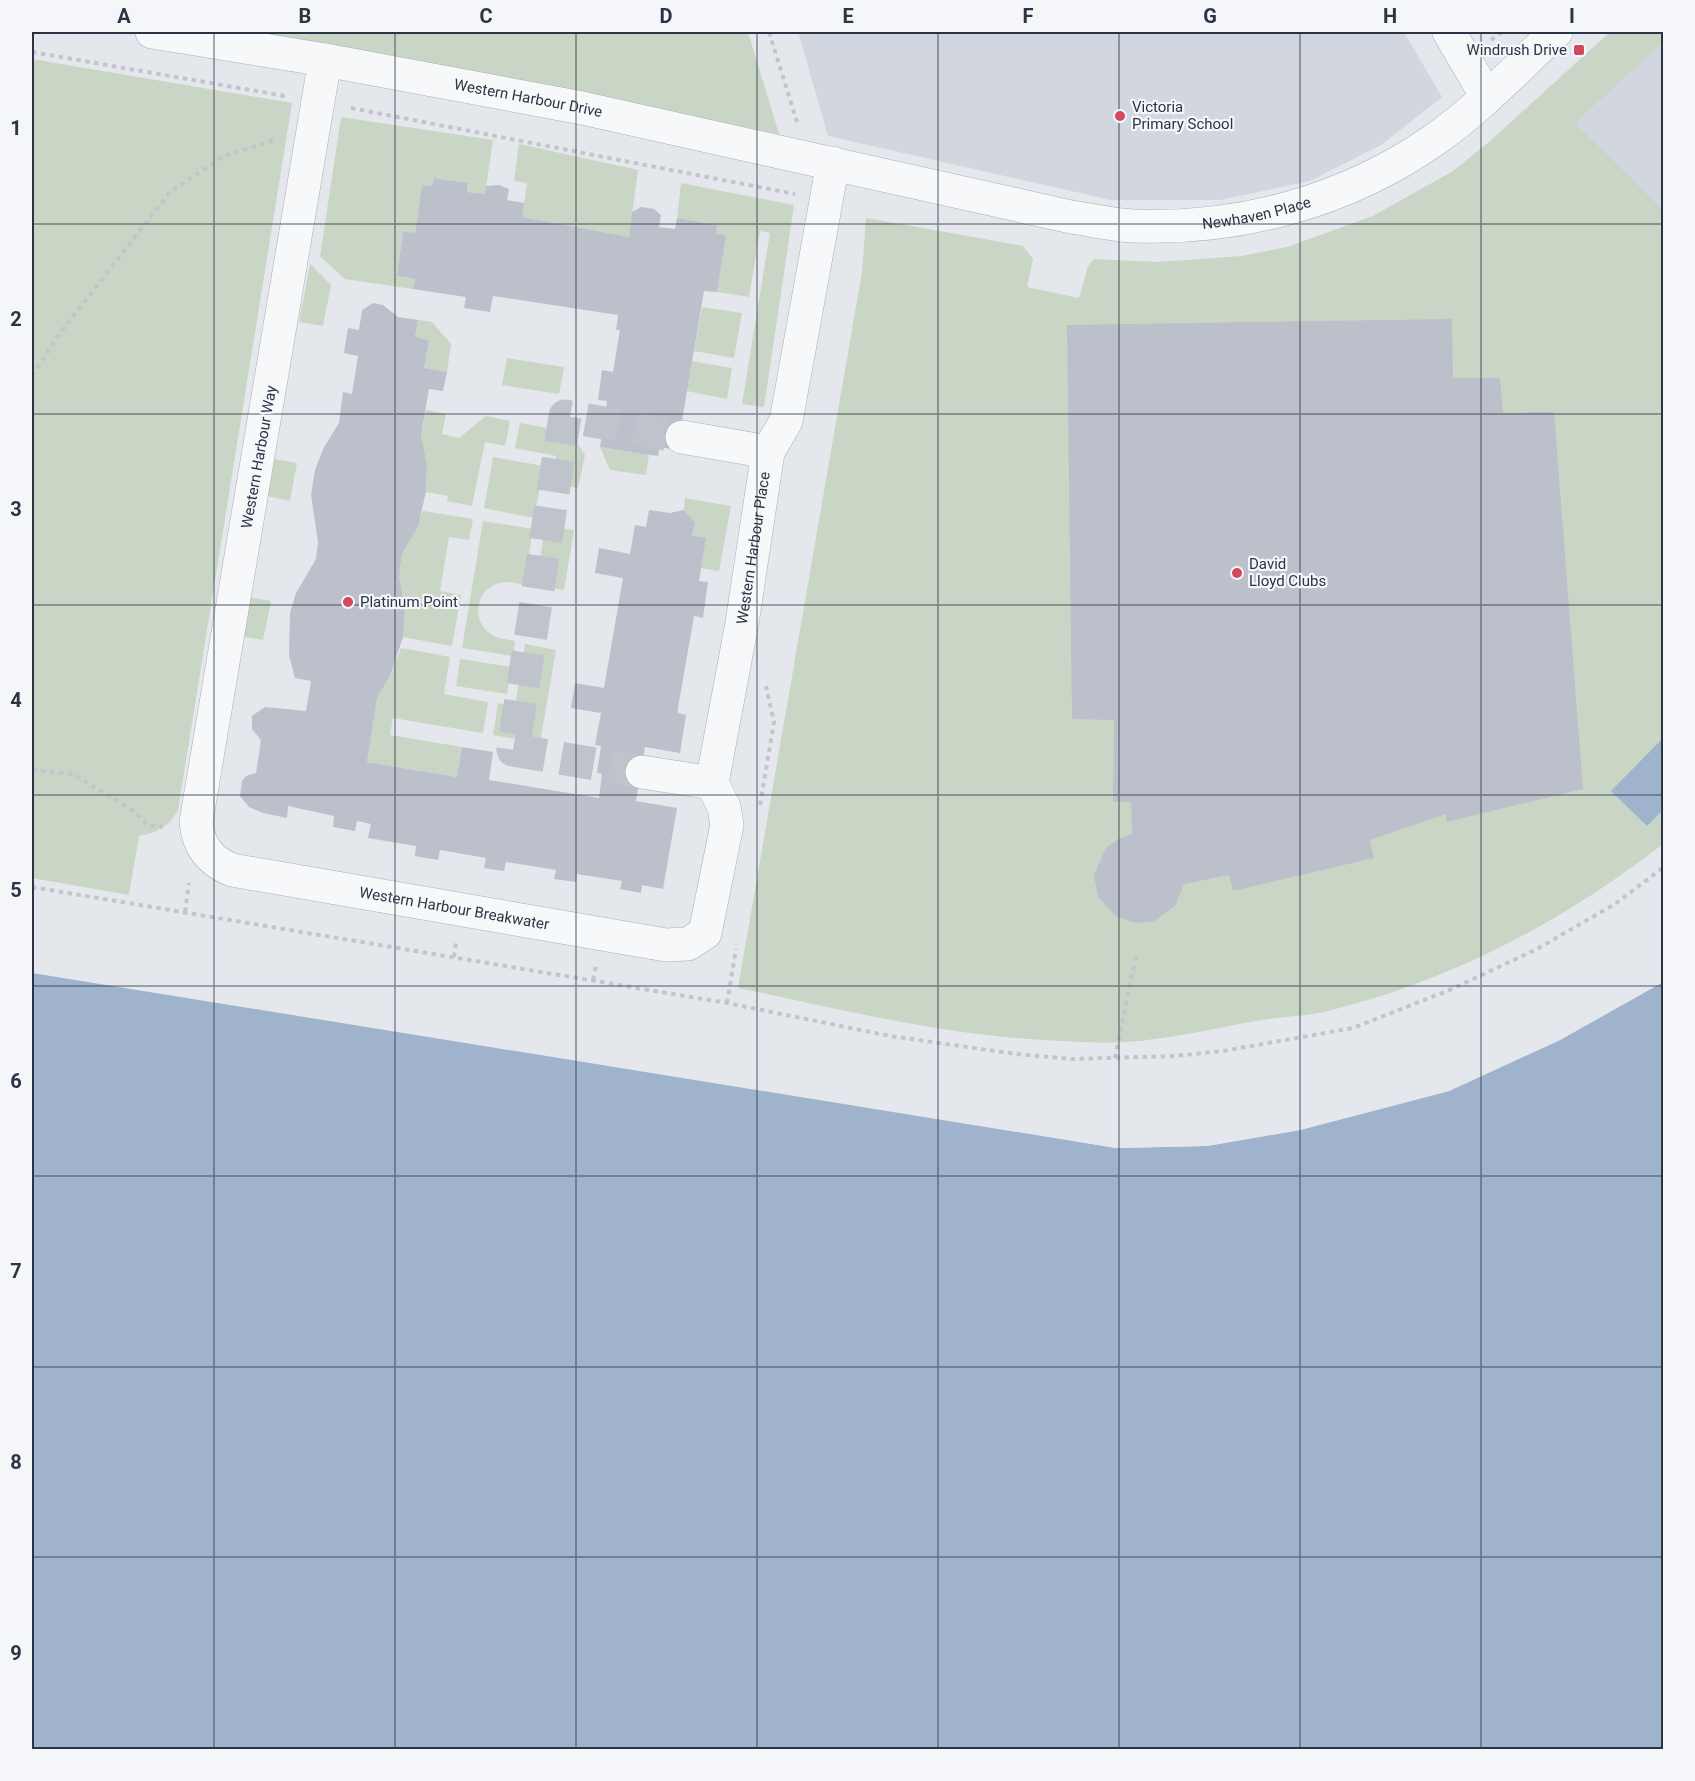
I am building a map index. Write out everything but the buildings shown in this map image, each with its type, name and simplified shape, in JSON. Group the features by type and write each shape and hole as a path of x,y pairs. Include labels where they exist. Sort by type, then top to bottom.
{"street":[{"name":"Western Harbour Drive","path":"152,32 325,60 582,108 904,178"},
{"path":"1449,32 1487,97"},
{"name":"Newhaven Place","path":"904,178 1071,217 1131,226 1176,226 1238,219 1310,203 1382,172 1436,139 1487,97 1556,32"},
{"name":"Western Harbour Way","path":"201,842 198,809 314,138 325,60"},
{"name":"Western Harbour Place","path":"712,783 742,623 768,452 786,421 825,200 820,160"},
{"path":"682,436 768,452"},
{"path":"642,772 712,783"},
{"name":"Western Harbour Breakwater","path":"201,842 220,866 232,870 600,936 677,946 696,941 705,933 727,825 724,807 712,783"}],"path":[{"path":"769,32 820,160"},
{"path":"32,52 320,102 825,200"},
{"path":"32,376 60,333 170,192 224,156 275,139 314,138"},
{"path":"32,770 73,774 134,811 148,825 201,842"},
{"path":"32,886 716,1001 890,1036 1016,1054 1072,1059 1174,1056 1223,1051 1353,1028 1452,989 1538,949 1615,904 1664,867"},
{"path":"1115,1058 1136,956"}],"shaded area":[{"name":"Victoria Primary School","path":"798,32 1404,32 1442,97 1381,145 1310,181 1221,200 1111,200 828,136"},
{"path":"1663,32 1663,210 1567,116"}],"green space":[{"path":"241,32 748,32 779,134 523,82"},
{"name":"David Lloyd Clubs","path":"1610,32 1663,32 1663,42 1575,123 1663,210 1663,844 1625,872 1546,923 1462,965 1418,983 1328,1011 1265,1019 1180,1035 1140,1041 1112,1042 1070,1042 1003,1037 889,1020 738,988 862,272 866,218 1023,246 1033,259 1027,287 1079,298 1088,266 1094,259 1158,262 1241,256 1287,247 1373,216 1453,171 1489,142"},
{"path":"32,59 292,103 178,810 162,828 139,836 129,895 32,878"},
{"path":"341,117 493,140 485,194 467,192 468,183 434,178 432,186 422,185 415,233 403,231 397,276 415,279 413,289 345,279 320,256"},
{"path":"519,144 638,170 629,237 522,217 527,183 514,181"},
{"path":"681,183 794,205 764,407 742,404 770,233 760,231 749,297 717,292 725,236 716,234 717,225 677,218"},
{"path":"310,264 331,285 323,326 299,322"},
{"path":"702,307 742,313 734,358 694,351"},
{"path":"418,320 432,322 451,344 447,372 424,368 429,340 415,337"},
{"path":"507,358 564,367 559,394 502,385"},
{"path":"692,361 732,368 727,399 687,391"},
{"path":"426,410 446,414 442,434 459,438 486,416 510,421 505,446 485,442 472,506 447,501 448,496 426,492 427,464 421,435"},
{"path":"520,423 569,432 585,455 578,488 551,483 556,456 515,448"},
{"path":"600,447 649,454 646,475 610,470"},
{"path":"493,457 544,466 534,518 484,508"},
{"path":"274,459 297,463 290,501 267,496"},
{"path":"685,498 731,506 719,571 701,568 692,536 695,523 684,510"},
{"path":"423,511 473,519 469,540 449,537 440,591 461,595 452,646 403,637 405,612 399,575 402,554"},
{"path":"483,521 533,529 524,585 506,582 492,586 486,591 479,604 479,619 488,632 515,641 513,656 462,648"},
{"path":"545,526 574,530 564,590 536,586"},
{"path":"248,597 271,601 263,640 241,636"},
{"path":"525,644 556,650 540,743 493,735 498,703 515,706"},
{"path":"401,648 450,657 444,694 488,702 483,733 393,718 390,735 462,747 457,777 367,762 377,698 390,676"},
{"path":"460,659 511,667 507,694 456,686"}],"water":[{"path":"1663,738 1663,810 1647,826 1611,791"},
{"path":"32,973 1116,1148 1207,1146 1300,1130 1449,1091 1560,1040 1663,982 1663,1749 32,1749"}],"pier":[{"path":"1664,979 1663,982 1560,1040 1449,1091 1300,1130 1207,1146 1116,1148 721,1082 1116,1145 1207,1143 1299,1127 1448,1088 1559,1038"}],"tunnel":[{"path":"642,772 513,750 565,416 682,437"}],"place":[{"name":"Windrush Drive","path":"1579,50"},
{"name":"Victoria Primary School","path":"1120,116"},
{"name":"David Lloyd Clubs","path":"1237,573"},
{"name":"Platinum Point","path":"348,602"}]}
